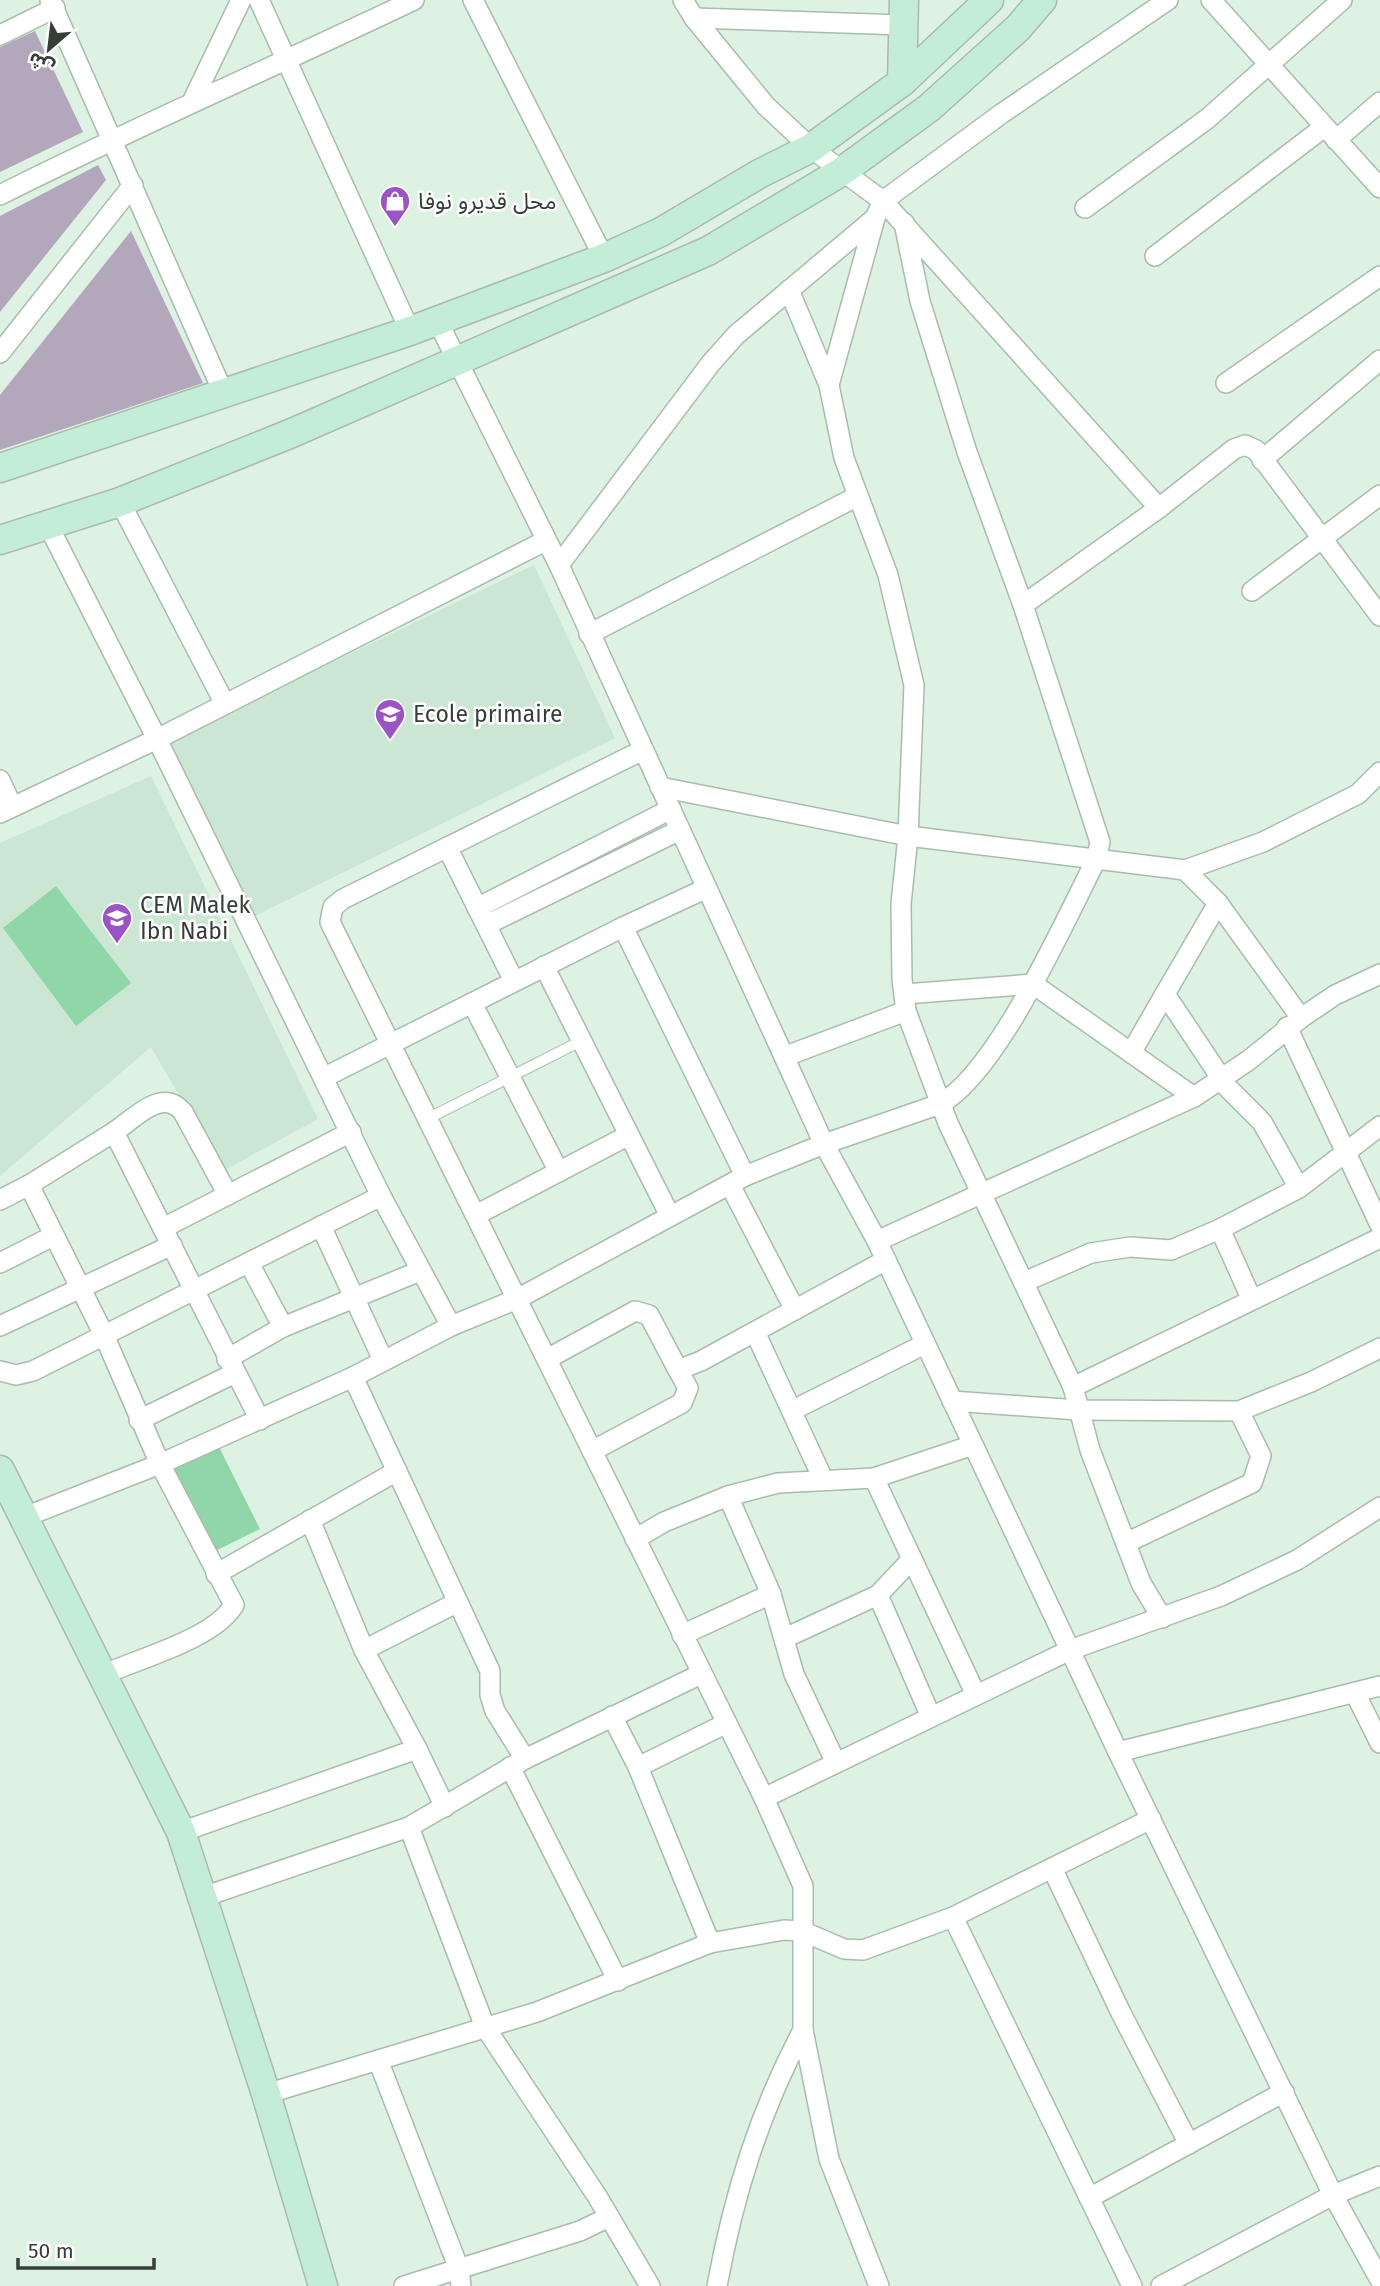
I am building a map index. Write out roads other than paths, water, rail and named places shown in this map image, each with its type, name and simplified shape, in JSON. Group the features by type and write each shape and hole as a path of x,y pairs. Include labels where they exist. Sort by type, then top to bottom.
{"main road":[{"path":"0,468 410,331 604,258 661,232 759,174 811,148 902,82 989,0"},
{"path":"0,540 120,502 292,433 455,359 708,251 841,172 929,108 1018,28 1042,0"},
{"path":"902,82 904,13"},
{"path":"0,1470 181,1832 266,2094 323,2286"}],"street":[{"path":"193,100 241,0"},
{"path":"259,0 410,331"},
{"path":"0,195 193,100 287,61 414,0"},
{"path":"473,0 604,258"},
{"path":"683,0 766,106 841,172 879,210 904,223 1159,508"},
{"path":"559,565 711,363 736,335 879,210 1001,114 1168,0"},
{"path":"1211,0 1380,188"},
{"path":"1086,208 1207,119 1342,0"},
{"path":"0,35 52,4 223,392"},
{"path":"695,18 904,13"},
{"path":"1155,256 1380,102"},
{"path":"0,353 133,185"},
{"path":"828,385 879,210"},
{"path":"22,1518 160,1464 353,1377 451,1326 517,1299 738,1181 824,1144 940,1104 956,1095 972,1078 1033,984 1096,860 1100,842 1023,605 967,452 923,314 904,223"},
{"path":"1226,383 1380,276"},
{"path":"789,290 828,385 844,458 856,497 888,575 909,653 914,685 908,836 901,904 905,1003 940,1104 1073,1387 1090,1451 1141,1583 1162,1618"},
{"path":"437,320 559,565 824,1144 877,1241 1118,1752 1334,2195 1380,2280"},
{"path":"1262,460 1380,360"},
{"path":"1023,605 1159,508 1239,446 1251,446 1380,617"},
{"path":"1252,591 1380,495"},
{"path":"589,634 856,497"},
{"path":"120,502 225,704"},
{"path":"48,525 325,1077 381,1196 451,1326"},
{"path":"0,780 6,809 157,739 545,541"},
{"path":"643,750 343,899 330,913 330,922 764,1798 803,1886 803,2030 829,2159 879,2286"},
{"path":"660,787 908,836 1185,870 1263,842 1358,794 1380,772"},
{"path":"482,916 671,809"},
{"path":"482,916 681,830"},
{"path":"447,847 514,981"},
{"path":"1185,870 1218,903 1294,1023 1380,1226"},
{"path":"325,1077 622,927 707,888"},
{"path":"1131,1053 1218,903"},
{"path":"622,927 795,1310"},
{"path":"544,966 670,1216"},
{"path":"877,1241 1194,1097 1335,995 1380,974"},
{"path":"786,1056 905,1003 1033,984 1194,1097"},
{"path":"1165,994 1235,1097 1262,1122 1299,1188"},
{"path":"472,1003 559,1171"},
{"path":"0,1200 29,1185 161,1100 172,1101 183,1112 228,1195"},
{"path":"1024,1282 1091,1253 1130,1247 1171,1250 1220,1229 1299,1188 1380,1126"},
{"path":"114,1132 260,1420"},
{"path":"0,1326 79,1288 168,1236 228,1195 351,1132"},
{"path":"476,1215 629,1135"},
{"path":"29,1185 104,1335 160,1464 234,1605 228,1614 203,1632 102,1675"},
{"path":"0,1371 16,1375 33,1371 381,1196"},
{"path":"321,1226 383,1360"},
{"path":"1220,1229 1251,1298"},
{"path":"0,1263 53,1236"},
{"path":"1073,1387 1251,1298 1380,1238"},
{"path":"678,1370 701,1362 886,1260"},
{"path":"249,1263 283,1327"},
{"path":"139,1420 231,1366 283,1327 353,1296 420,1271"},
{"path":"547,1359 635,1311 649,1315 688,1388 682,1403 592,1451"},
{"path":"755,1332 793,1410 822,1479"},
{"path":"793,1410 925,1344"},
{"path":"953,1401 1079,1410 1239,1411 1311,1382 1380,1348"},
{"path":"353,1377 490,1671 490,1695 495,1711 618,1981"},
{"path":"1126,1543 1252,1483 1261,1456 1239,1411"},
{"path":"635,1539 664,1521 728,1496 778,1483 874,1478 973,1445"},
{"path":"216,1574 397,1471"},
{"path":"874,1478 976,1695"},
{"path":"728,1496 771,1594 794,1674 836,1763"},
{"path":"764,1798 1070,1650 1221,1596 1297,1560 1380,1507"},
{"path":"310,1520 364,1650 445,1807"},
{"path":"785,1638 878,1595 912,1559"},
{"path":"682,1635 771,1594"},
{"path":"878,1595 931,1717"},
{"path":"364,1650 457,1602"},
{"path":"203,1896 409,1827 517,1763 701,1674"},
{"path":"1118,1752 1380,1686"},
{"path":"1355,1693 1380,1742"},
{"path":"612,1716 638,1767 710,1944"},
{"path":"638,1767 725,1724"},
{"path":"181,1832 417,1749"},
{"path":"266,2094 537,2012 710,1944 784,1930 802,1931 844,1949 863,1950 953,1917 1151,1819"},
{"path":"409,1827 485,2027 609,2217 650,2286"},
{"path":"1052,1868 1121,2013 1189,2144"},
{"path":"953,1917 1132,2286"},
{"path":"717,2286 732,2209 750,2150 781,2071 803,2030"},
{"path":"378,2060 460,2277"},
{"path":"1089,2198 1284,2092"},
{"path":"1161,2286 1334,2195 1380,2176"},
{"path":"404,2286 460,2277 580,2231 609,2217"}],"lane":[{"path":"429,1118 581,1041"}],"place":[{"name":"محل قديرو نوفا","path":"395,228"},
{"name":"Ecole primaire","path":"390,741"},
{"name":"CEM Malek Ibn Nabi","path":"117,945"}]}
